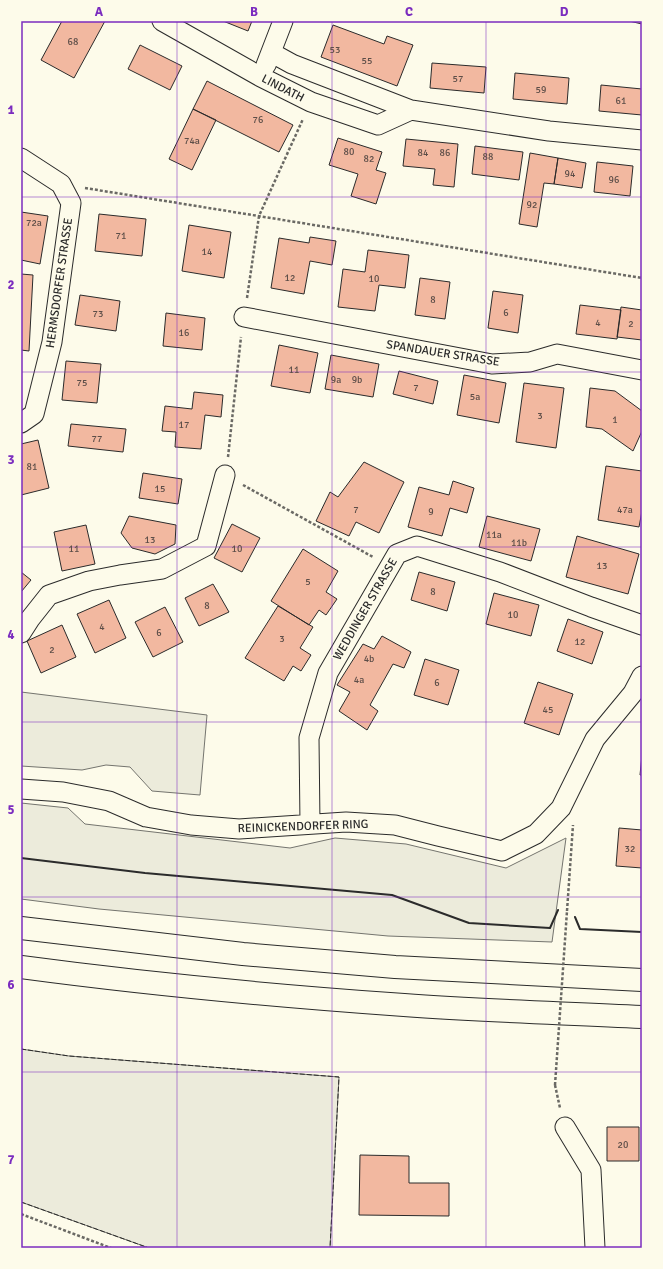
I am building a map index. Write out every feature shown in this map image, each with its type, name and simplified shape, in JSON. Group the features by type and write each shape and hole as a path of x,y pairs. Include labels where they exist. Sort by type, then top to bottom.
{"highway":[{"path":"21,928 243,954 395,967 642,980"},
{"path":"21,967 80,975 241,992 406,1005 642,1017"}],"street":[{"name":"LINDATH","path":"162,21 261,77 311,102 378,125 411,110"},
{"path":"261,77 272,53 283,21"},
{"path":"272,53 292,64 411,110 549,131 642,140"},
{"name":"HERMSDORFER STRASSE","path":"21,158 61,184 71,203 52,342 34,414 21,423"},
{"name":"SPANDAUER STRASSE","path":"244,317 492,364 530,362 557,354 642,370"},
{"path":"21,633 49,595 89,581 162,569 206,546 225,475"},
{"name":"WEDDINGER STRASSE","path":"310,824 309,738 328,673 397,554 417,546 500,572 590,607 642,625"},
{"name":"REINICKENDORFER RING","path":"21,789 63,792 109,801 146,817 191,825 239,829 346,822 395,825 502,851 536,834 561,808 595,739 633,693 642,676"},
{"path":"565,1127 591,1170 595,1248"}],"path":[{"path":"311,102 259,216 244,317 225,475 390,566"},
{"path":"61,184 642,278"},
{"path":"555,1086 573,824"},
{"path":"21,1214 111,1248"}],"shaded area":[{"path":"21,692 207,715 200,795 152,791 130,767 106,765 82,770 21,766"},
{"path":"21,803 68,808 85,824 290,848 335,838 406,844 506,868 566,838 552,942 388,936 99,909 21,899"},
{"path":"21,1049 69,1056 339,1077 330,1248 149,1248 21,1202"}],"building":[{"path":"62,21 105,21 74,78 41,60"},
{"path":"223,21 252,21 248,31"},
{"path":"629,21 642,21 642,24"},
{"path":"333,25 384,44 387,36 413,45 397,86 321,57"},
{"path":"140,45 182,66 170,90 128,69"},
{"path":"432,63 486,67 484,93 430,88"},
{"path":"515,73 569,78 567,104 513,99"},
{"path":"207,81 293,125 279,152 193,109"},
{"path":"601,85 642,89 642,115 599,111"},
{"path":"193,109 216,120 192,170 169,159"},
{"path":"338,138 382,152 376,170 386,173 376,204 351,196 358,174 329,165"},
{"path":"406,139 458,144 454,187 433,185 435,169 403,166"},
{"path":"475,146 523,152 519,180 472,174"},
{"path":"530,153 558,158 554,184 544,183 537,227 519,224"},
{"path":"558,158 586,163 582,188 554,184"},
{"path":"597,162 633,166 630,196 594,192"},
{"path":"21,212 48,216 40,264 21,260"},
{"path":"99,214 146,219 142,256 95,251"},
{"path":"189,225 231,232 224,278 182,271"},
{"path":"310,237 336,241 332,265 310,261 304,294 271,288 279,238 309,243"},
{"path":"368,250 409,255 405,288 379,285 375,311 338,307 343,269 365,272"},
{"path":"21,274 33,275 29,351 21,350"},
{"path":"420,278 450,282 445,319 415,315"},
{"path":"493,291 523,295 518,333 488,328"},
{"path":"80,295 120,301 116,331 75,325"},
{"path":"580,305 621,310 617,339 576,334"},
{"path":"621,307 642,310 642,340 617,337"},
{"path":"166,313 205,318 202,350 163,346"},
{"path":"279,345 318,353 310,393 271,386"},
{"path":"331,355 379,364 373,397 325,389"},
{"path":"66,361 101,364 97,403 62,400"},
{"path":"399,371 438,381 433,404 393,394"},
{"path":"464,375 506,383 499,423 457,415"},
{"path":"524,383 564,388 556,448 516,442"},
{"path":"590,388 615,391 642,411 642,431 633,451 602,429 586,427"},
{"path":"194,392 223,395 221,417 205,415 201,449 175,447 176,432 162,431 165,406 192,409"},
{"path":"71,424 126,429 123,452 68,446"},
{"path":"38,440 49,488 21,495 21,444"},
{"path":"364,462 404,482 379,533 356,522 349,536 316,521 330,492 338,497"},
{"path":"606,466 642,471 642,511 639,527 598,520"},
{"path":"143,473 182,479 178,504 139,498"},
{"path":"453,481 474,488 467,513 450,508 442,536 408,527 419,487 449,495"},
{"path":"129,516 176,525 175,544 155,554 132,548 121,533"},
{"path":"487,516 540,529 531,561 479,547"},
{"path":"232,524 260,538 242,572 214,558"},
{"path":"86,525 95,564 62,571 54,532"},
{"path":"577,536 639,554 628,594 566,577"},
{"path":"303,549 338,571 326,592 337,599 326,615 319,610 309,625 271,601"},
{"path":"21,572 31,580 21,592"},
{"path":"419,572 455,582 447,611 411,600"},
{"path":"213,584 229,612 199,626 185,598"},
{"path":"494,593 539,605 531,636 486,624"},
{"path":"109,600 126,638 95,653 77,614"},
{"path":"278,606 313,627 300,648 311,655 301,671 293,666 284,681 245,658"},
{"path":"165,607 183,642 153,657 135,622"},
{"path":"568,619 603,632 592,664 557,651"},
{"path":"62,625 76,657 41,673 27,641"},
{"path":"382,636 411,652 404,668 393,664 370,705 378,711 367,730 339,711 350,692 337,685 363,644 374,649"},
{"path":"425,659 459,670 448,705 414,695"},
{"path":"538,682 573,694 559,735 524,723"},
{"path":"642,755 642,775 640,775"},
{"path":"619,828 642,830 642,868 616,866"},
{"path":"607,1127 639,1127 639,1161 607,1161"},
{"path":"360,1155 409,1156 409,1183 449,1183 449,1216 359,1215"}],"fence":[{"path":"21,1049 69,1056 339,1077 330,1248"},
{"path":"21,1202 149,1248"}],"wall":[{"path":"21,858 145,873 392,895 469,923 550,928 558,910"},
{"path":"575,917 580,929 642,932"}]}
